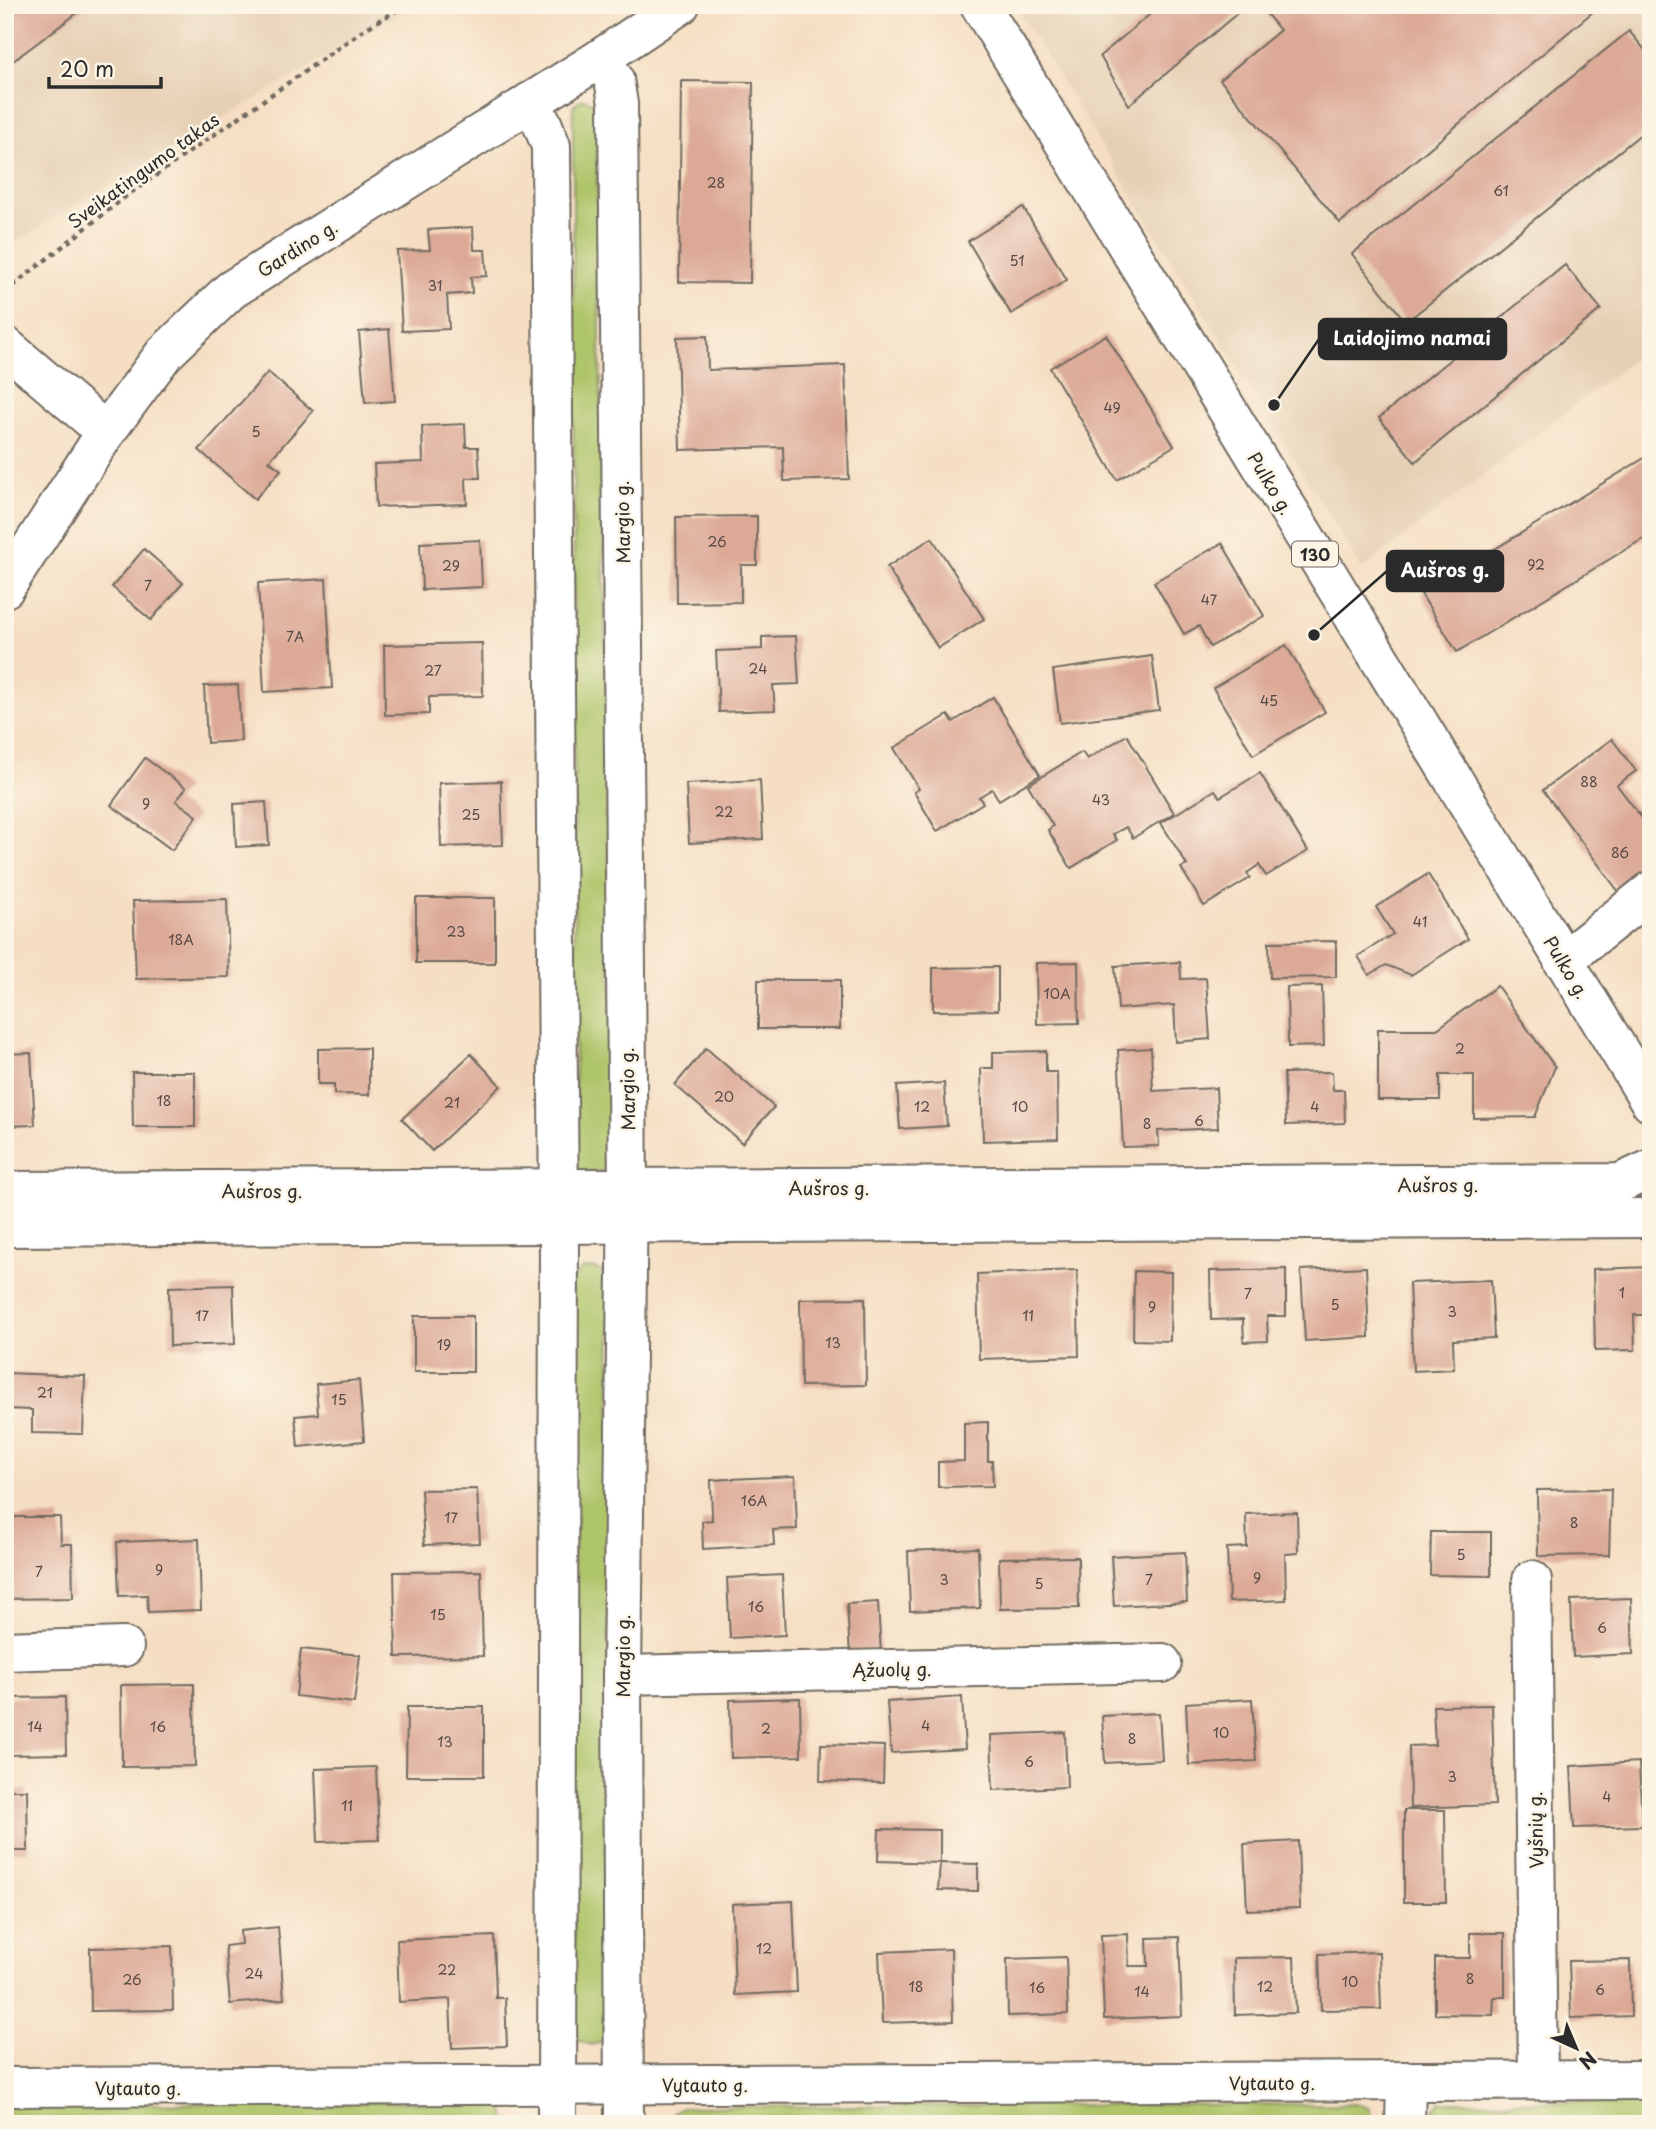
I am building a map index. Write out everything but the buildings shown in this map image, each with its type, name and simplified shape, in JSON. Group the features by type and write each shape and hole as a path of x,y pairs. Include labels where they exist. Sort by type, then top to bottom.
{"street":[{"name":"Gardino g.","path":"5,588 106,432 164,354 231,290 601,58 680,5"},
{"name":"Pulko g.","path":"980,5 1651,1103"},
{"name":"Margio g.","path":"601,58 614,79 618,104 628,1206 622,1675 624,2124"},
{"path":"530,102 551,146 559,1206 557,2124"},
{"path":"5,346 106,432"},
{"path":"1563,961 1651,891"},
{"name":"Aušros g.","path":"628,1206 1620,1183 1651,1169"},
{"name":"Aušros g.","path":"5,1191 559,1206 1651,1219"},
{"name":"Aušros g.","path":"5,1227 559,1206"},
{"name":"Vyšnių g.","path":"1532,1580 1538,2080"},
{"path":"5,1651 124,1647"},
{"name":"Ąžuolų g.","path":"622,1675 1162,1663"},
{"name":"Vytauto g.","path":"5,2087 1651,2080"},
{"path":"1405,2124 1406,2081"}],"path":[{"name":"Sveikatingumo takas","path":"5,292 125,197 368,27 406,5"}],"shaded area":[{"path":"5,5 413,5 5,248"},
{"path":"1015,5 1651,5 1651,346 1362,569"}],"green space":[{"path":"584,99 596,104 614,1157 609,1171 582,1172 577,1167 575,1157 573,107"},
{"path":"593,1268 603,1272 611,1283 605,2040 592,2045 579,2041 574,2035 571,1280 582,1269"},
{"path":"495,2101 503,2106 507,2124 5,2124 5,2105"},
{"path":"1651,2101 1651,2124 1432,2124 1433,2112 1440,2102"},
{"path":"1361,2104 1369,2109 1373,2124 671,2124 673,2113 684,2107"}],"place":[{"name":"Laidojimo namai","path":"1274,405"},
{"name":"Aušros g.","path":"1314,635"}]}
